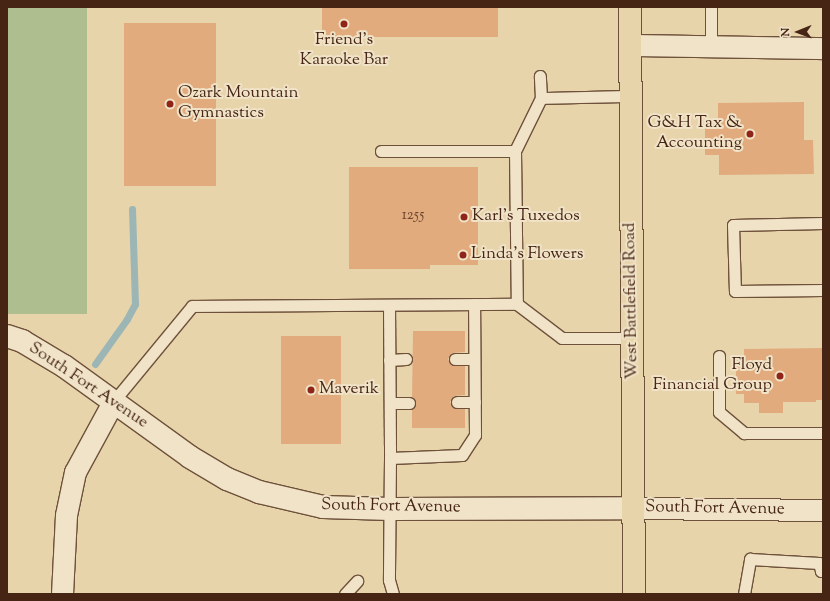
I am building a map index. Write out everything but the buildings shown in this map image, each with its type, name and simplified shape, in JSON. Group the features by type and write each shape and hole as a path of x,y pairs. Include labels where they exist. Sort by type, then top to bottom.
{"main road":[{"name":"West Battlefield Road","path":"630,7 635,508 634,594"}],"street":[{"path":"630,45 823,48"},
{"name":"South Fort Avenue","path":"7,336 22,341 64,366 190,457 227,479 252,490 293,501 323,507 390,509 635,508 823,510"},
{"path":"62,594 66,515 75,472 113,402"}],"lane":[{"path":"711,7 711,46"},
{"path":"517,304 515,151 541,98 540,76"},
{"path":"541,98 630,96"},
{"path":"381,151 515,151"},
{"path":"823,223 734,225 735,291 823,290"},
{"path":"390,458 462,455 475,435 474,304"},
{"path":"113,402 192,306 517,304 562,338 633,338"},
{"path":"389,305 389,580 393,594"},
{"path":"719,356 719,412 744,433 823,433"},
{"path":"389,360 406,359"},
{"path":"455,359 474,359"},
{"path":"457,402 475,402"},
{"path":"390,403 409,403"},
{"path":"744,594 750,559 819,564 821,571 823,571"},
{"path":"345,594 357,581"}],"green space":[{"path":"7,7 87,7 87,314 7,314"}],"waterway":[{"path":"95,364 127,319 135,304 132,209"}],"place":[{"name":"Friend's Karaoke Bar","path":"344,24"},
{"name":"Ozark Mountain Gymnastics","path":"170,104"},
{"name":"G&H Tax & Accounting","path":"750,134"},
{"name":"Karl's Tuxedos","path":"464,217"},
{"name":"Linda's Flowers","path":"463,255"},
{"name":"Floyd Financial Group","path":"780,376"},
{"name":"Maverik","path":"311,390"}]}
